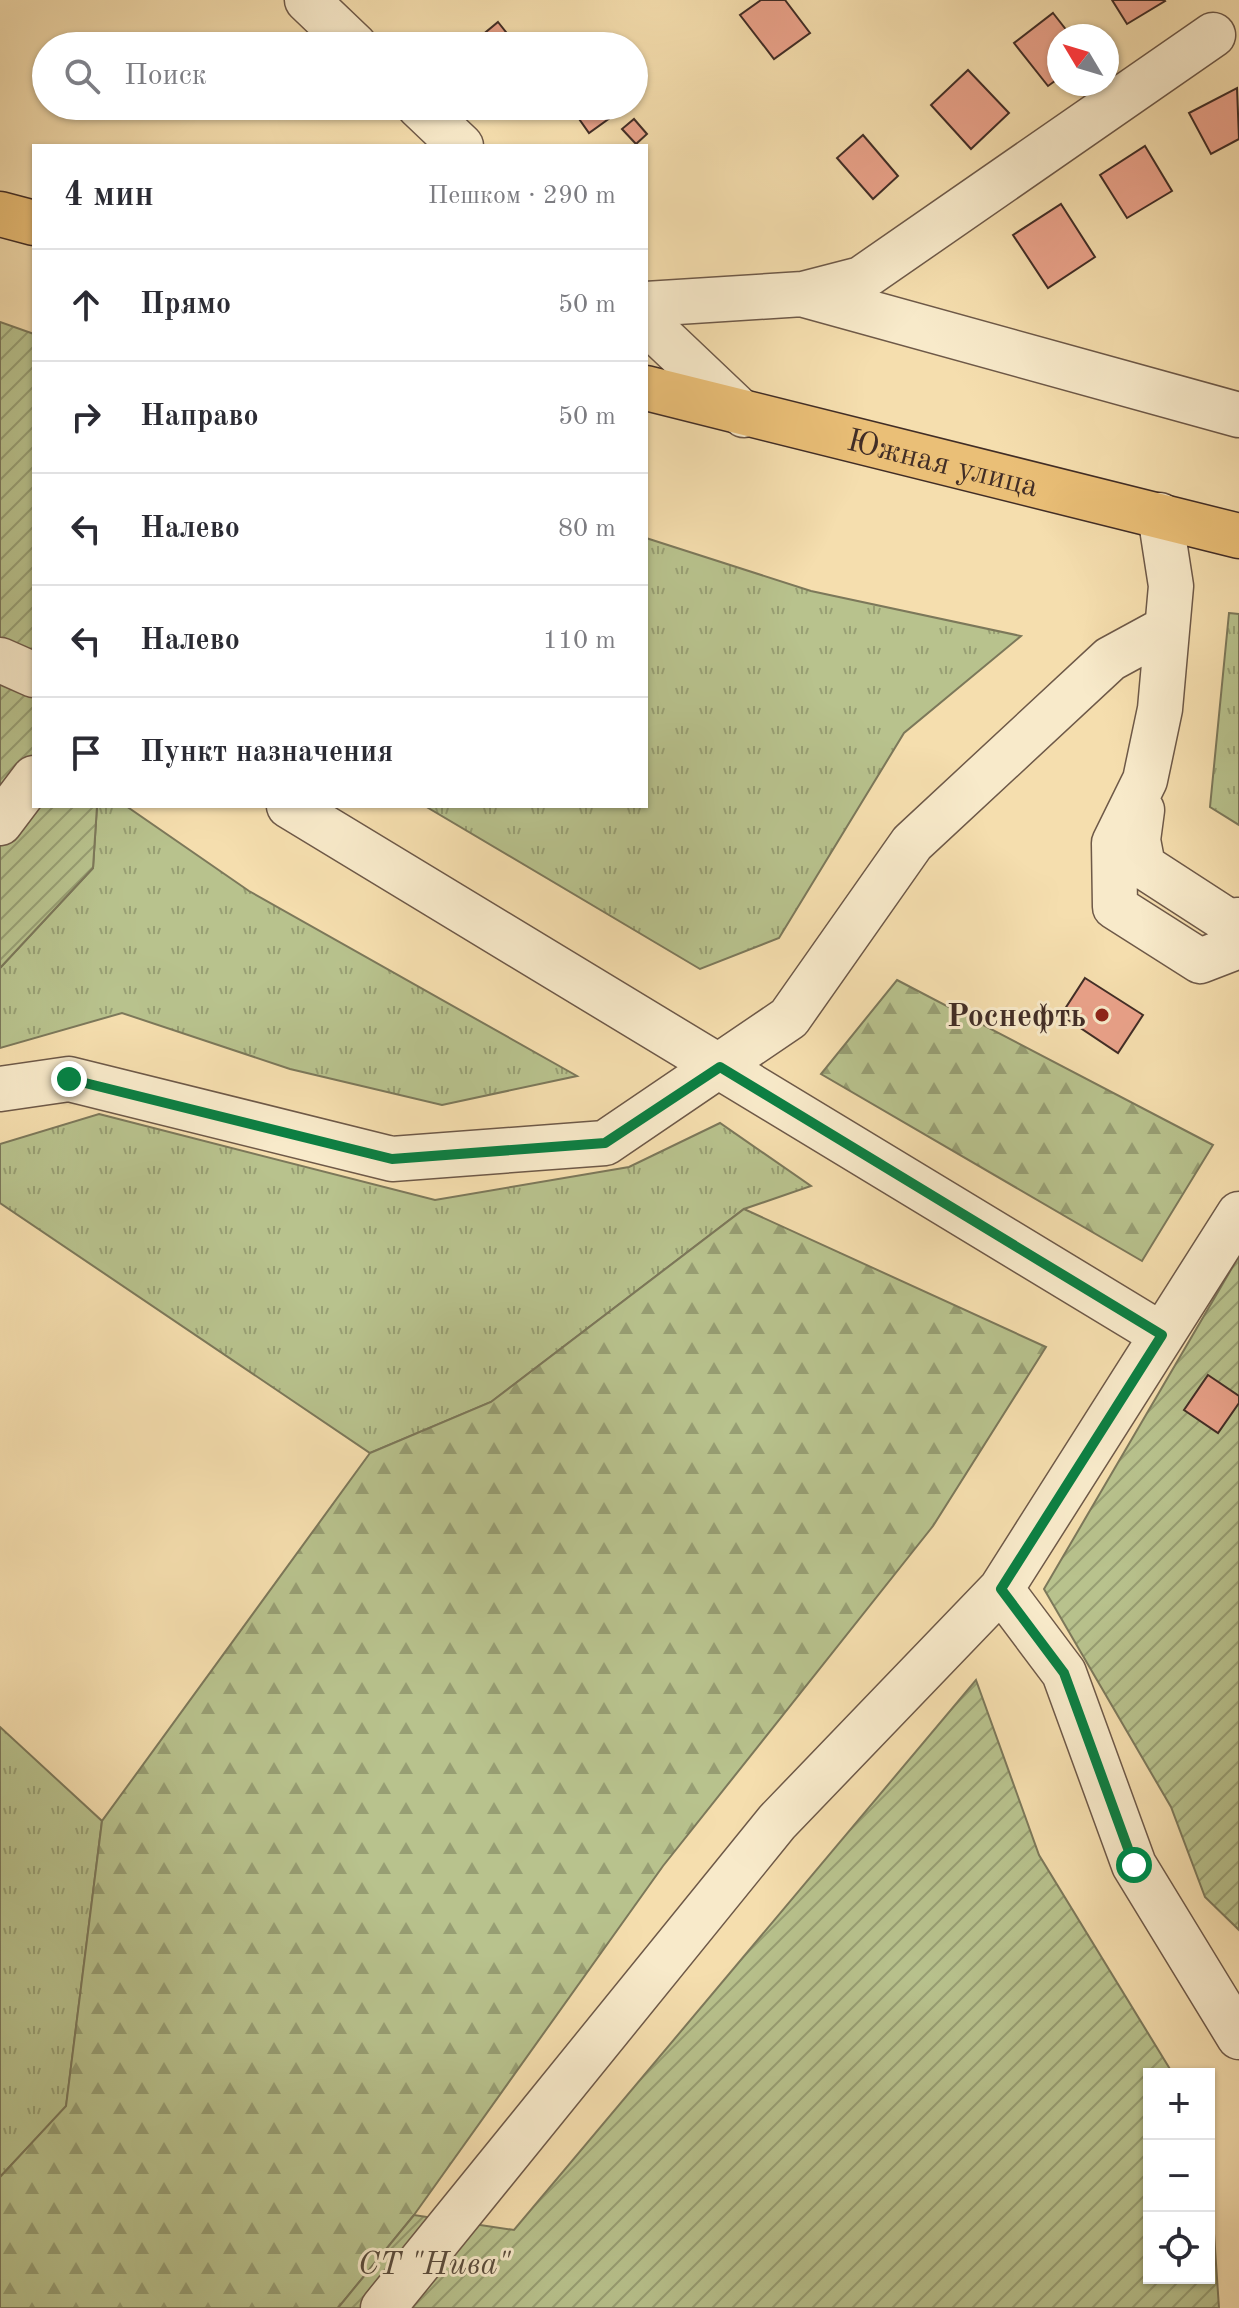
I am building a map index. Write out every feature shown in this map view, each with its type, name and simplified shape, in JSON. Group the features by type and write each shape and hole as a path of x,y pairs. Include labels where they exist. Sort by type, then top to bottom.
{"highway":[{"path":"0,214 32,222"},
{"name":"Южная улица","path":"648,389 744,415 1239,536"}],"street":[{"path":"307,0 340,32"},
{"path":"648,304 803,294 861,279 1213,35"},
{"path":"434,120 459,144"},
{"path":"803,294 1239,415"},
{"path":"648,324 744,415"},
{"path":"1160,515 1171,586 1160,709 1145,780 1138,840 1143,866 1228,921 1239,920"},
{"path":"0,1089 69,1079 392,1159 605,1143 789,1018 912,843 1110,659 1167,628"},
{"path":"0,660 32,674"},
{"path":"1145,780 1114,843 1115,907 1200,961 1239,946"},
{"path":"0,823 32,781"},
{"path":"292,808 1162,1335"},
{"path":"383,2308 777,1822 1001,1589 1239,1214"},
{"path":"1001,1589 1064,1673 1134,1865 1239,2037"}],"green space":[{"path":"0,322 32,333 32,808 97,808 93,868 0,968"},
{"path":"648,539 811,591 1021,636 904,733 779,938 700,969 428,808 648,808"},
{"path":"1229,613 1239,614 1239,825 1210,807"},
{"path":"97,808 129,808 249,891 577,1076 442,1105 290,1069 122,1013 0,1048 0,968 93,868"},
{"path":"897,980 1213,1145 1142,1261 821,1074"},
{"path":"99,1114 435,1200 629,1167 720,1123 811,1186 744,1209 491,1402 370,1453 0,1203 0,1144"},
{"path":"744,1209 1046,1347 933,1526 663,1866 414,2215 338,2308 0,2308 0,2177 66,2106 102,1821 370,1453 491,1402"},
{"path":"1239,1256 1239,1930 1205,1897 1171,1807 1044,1589"},
{"name":"СТ \"Нива\"","path":"976,1680 1039,1855 1169,2068 1143,2068 1143,2284 1215,2284 1215,2248 1219,2308 338,2308 414,2215 514,2230"},
{"path":"0,1727 102,1821 66,2107 0,2177"}],"building":[{"path":"761,0 785,0 810,33 774,59 740,15"},
{"path":"1112,0 1164,0 1165,1 1127,24"},
{"path":"1053,13 1062,24 1047,24 1047,85 1014,43"},
{"path":"498,22 506,32 486,32"},
{"path":"968,70 1009,113 971,149 931,105"},
{"path":"1237,88 1239,139 1211,154 1189,113"},
{"path":"580,120 607,120 589,133"},
{"path":"635,120 647,134 636,144 622,129"},
{"path":"863,135 898,176 873,199 837,158"},
{"path":"1145,146 1172,191 1127,218 1100,175"},
{"path":"1061,204 1095,257 1048,288 1013,235"},
{"name":"Роснефть","path":"1085,978 1143,1015 1118,1053 1061,1015"},
{"path":"1208,1375 1239,1396 1239,1403 1218,1433 1184,1410"}],"place":[{"name":"Роснефть","path":"1102,1015"}],"route":[{"path":"69,1079 392,1159 605,1143 720,1067 1162,1335 1001,1589 1064,1673 1134,1865"}]}
